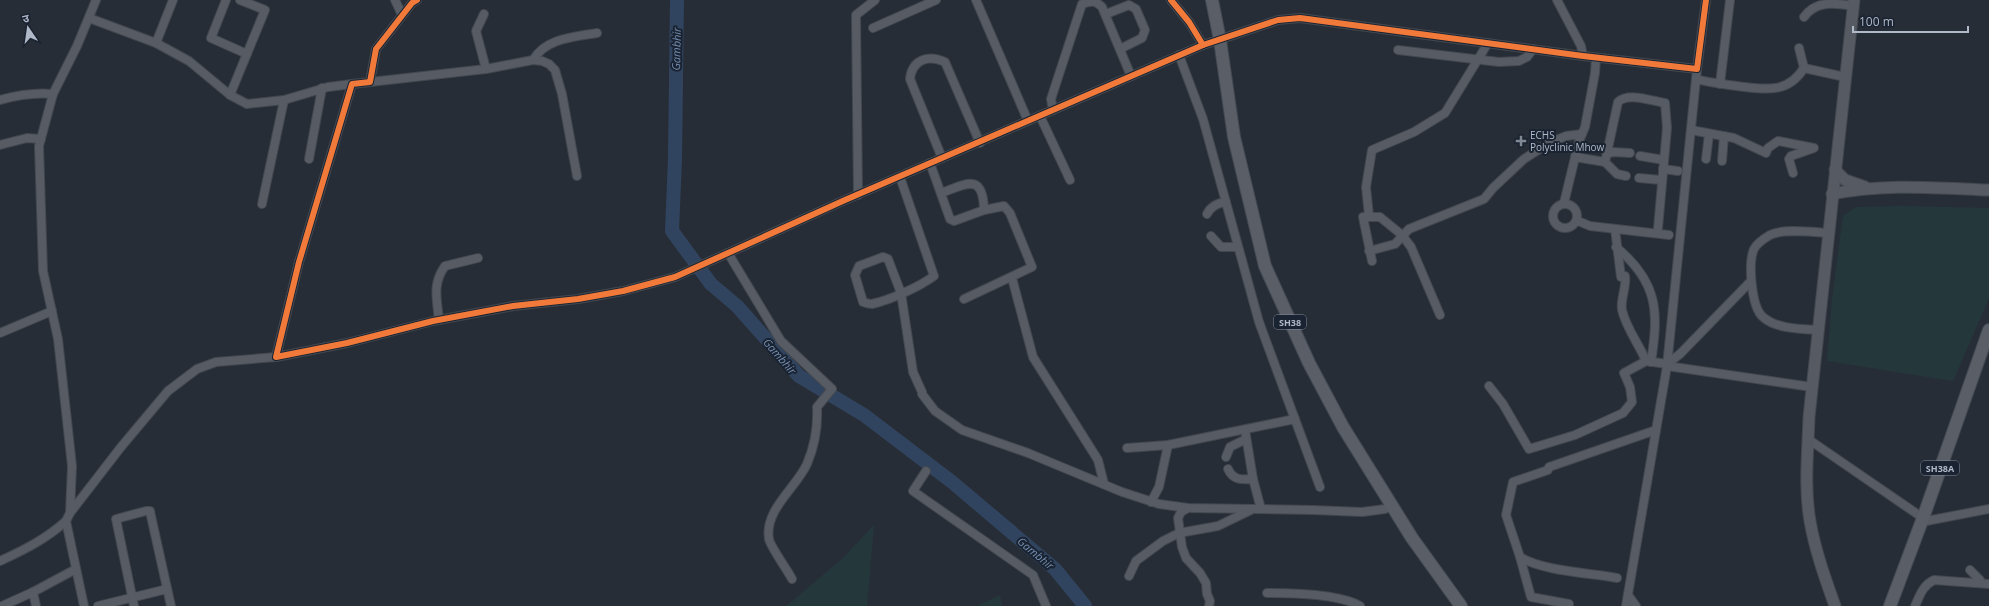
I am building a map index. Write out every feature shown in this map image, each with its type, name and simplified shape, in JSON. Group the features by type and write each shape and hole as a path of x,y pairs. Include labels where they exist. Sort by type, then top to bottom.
{"main road":[{"name":"SH38","path":"1212,0 1220,40 1234,137 1265,266 1309,363 1343,427 1412,538 1461,606"},
{"name":"SH38A","path":"1890,606 1989,330"}],"street":[{"path":"84,606 76,570 68,517 72,466 58,339 44,271 39,146 53,94 96,0"},
{"path":"156,43 173,0"},
{"path":"226,0 211,38 247,54"},
{"path":"230,95 265,10 240,0"},
{"path":"395,0 402,15"},
{"path":"370,82 376,49 412,3 417,0"},
{"path":"858,195 856,15 875,0"},
{"path":"873,28 936,0"},
{"path":"976,0 1028,121"},
{"path":"1171,0 1189,22 1203,45"},
{"path":"1557,0 1581,46 1583,56"},
{"path":"1626,606 1667,365 1697,69 1706,0"},
{"path":"1720,84 1730,0"},
{"path":"1053,110 1051,98 1083,2 1096,2 1106,14 1131,76"},
{"path":"1804,17 1815,6 1824,3 1853,3 1812,387 1808,439 1807,481 1810,521 1822,568 1835,606"},
{"path":"1106,14 1129,5 1136,9 1145,30 1142,38 1120,49"},
{"path":"484,14 476,31 486,69"},
{"path":"89,18 156,43 189,61 230,95 247,104 284,100 322,88 486,69 534,60 542,61 549,64 555,70 562,94 578,176"},
{"path":"0,561 34,545 52,534 68,517 120,447 168,391 197,369 216,362 276,357 439,320 513,306 578,299 623,291 675,277 1178,55 1278,20 1300,18 1596,58 1697,69"},
{"path":"534,60 538,53 557,40 597,33"},
{"path":"1369,216 1366,187 1372,150 1414,132 1445,113 1488,43"},
{"path":"1696,79 1720,84 1770,89 1790,83 1799,77 1804,68 1799,48"},
{"path":"1398,50 1499,62 1519,61 1527,57 1533,49"},
{"path":"1178,55 1203,119 1260,322 1320,487"},
{"path":"942,158 910,79 911,72 915,64 923,60 937,58 945,62 980,143"},
{"path":"1564,203 1575,156 1585,128 1595,73 1596,58"},
{"path":"1804,68 1845,77"},
{"path":"276,357 299,262 352,84"},
{"path":"309,159 309,151 322,88"},
{"path":"0,100 20,95 40,93 53,94"},
{"path":"1626,176 1617,174 1606,158 1618,102 1621,99 1633,97 1665,104 1667,128 1661,180 1658,228"},
{"path":"262,204 284,100"},
{"path":"1040,116 1070,180"},
{"path":"1691,130 1724,136 1746,143 1766,153 1768,148 1778,141 1814,148 1791,156 1789,159 1793,173"},
{"path":"1369,251 1395,244 1409,229 1484,199 1492,188 1524,159 1549,143 1566,136 1582,134"},
{"path":"1706,159 1709,134"},
{"path":"1722,161 1724,136"},
{"path":"0,145 27,138 41,140"},
{"path":"1575,156 1606,158 1613,152 1630,153"},
{"path":"1640,156 1664,160"},
{"path":"930,164 950,219 954,221 984,210 1004,206 1010,213 1032,267 1012,278 964,298"},
{"path":"1663,169 1678,171"},
{"path":"1835,170 1845,180 1868,188"},
{"path":"900,177 934,276 924,283 901,293 870,304 863,302 855,275 859,266 883,257 888,259 901,293 913,372 922,393 935,411 962,430 1151,502 1188,508 1362,512 1385,509 1392,505"},
{"path":"1639,178 1661,180"},
{"path":"940,193 969,183 976,184 982,190 984,210"},
{"path":"1832,194 1868,188 1907,187 1989,190"},
{"path":"1207,214 1217,203 1226,202"},
{"path":"1564,203 1572,206 1578,212 1578,221 1568,228 1561,228 1552,218 1553,210 1558,205 1564,203"},
{"path":"1372,261 1363,216 1380,217 1402,235 1410,248 1440,315"},
{"path":"1578,221 1590,226 1669,235"},
{"path":"1615,229 1616,247 1626,283 1622,310 1633,338 1649,362"},
{"path":"1819,330 1793,328 1776,324 1763,317 1754,302 1751,281 1754,249 1761,241 1772,234 1805,232 1828,233"},
{"path":"1211,236 1221,247 1238,247"},
{"path":"1616,247 1626,255 1643,275 1653,296 1655,313 1649,362"},
{"path":"728,253 781,341 832,389 817,407 818,426 806,464 771,519 768,532 769,541 792,579"},
{"path":"439,320 436,286 438,275 445,266 478,258"},
{"path":"1012,278 1034,357 1098,460 1104,484"},
{"path":"1667,365 1680,354 1751,281"},
{"path":"0,333 52,311"},
{"path":"1489,386 1504,404 1529,449 1575,435 1623,413 1632,402 1630,387 1624,373 1649,362 1812,387"},
{"path":"1126,448 1168,445 1295,419"},
{"path":"1244,430 1257,509"},
{"path":"1568,606 1569,604 1531,597 1506,515 1513,482 1548,470 1549,467 1656,430"},
{"path":"1808,439 1922,520 1989,509"},
{"path":"1226,457 1230,447 1246,440"},
{"path":"1151,502 1159,487 1168,445"},
{"path":"1228,469 1231,476 1237,479 1253,478"},
{"path":"926,471 913,491 1033,575 1046,606"},
{"path":"1188,508 1182,512 1178,518 1180,534 1186,558 1200,573 1206,583 1207,594 1210,601 1209,606"},
{"path":"1129,576 1136,561 1163,541 1180,534 1218,526 1257,509"},
{"path":"134,602 116,521 118,518 150,511 171,606"},
{"path":"1520,557 1527,561 1544,566 1617,578"},
{"path":"2,606 76,570"},
{"path":"1970,570 1985,584"},
{"path":"1915,606 1922,590 1928,583 1934,580 1985,584"},
{"path":"98,606 134,602 167,589"},
{"path":"32,592 36,606"},
{"path":"1268,593 1290,593 1345,600 1360,606"},
{"path":"1628,595 1636,606"}],"green space":[{"path":"1902,206 1989,208 1989,298 1953,381 1827,361 1832,300 1843,216 1856,207"},
{"path":"874,525 867,606 784,606 789,604 843,558"},
{"path":"1000,595 1002,606 977,606"}],"waterway":[{"name":"Gambhir","path":"677,0 675,159 672,231 711,284 737,306 799,376 864,415 952,482 1055,569 1085,606"}],"cycle path":[{"path":"417,0 412,3 376,49 370,82 352,84 299,262 276,357 347,343 433,321 513,306 578,299 623,291 675,277 845,200 1203,45"},
{"path":"1171,0 1189,22 1203,45 1278,20 1300,18 1583,56 1697,69 1706,0"}],"place":[{"name":"ECHS Polyclinic Mhow","path":"1521,141"}]}
